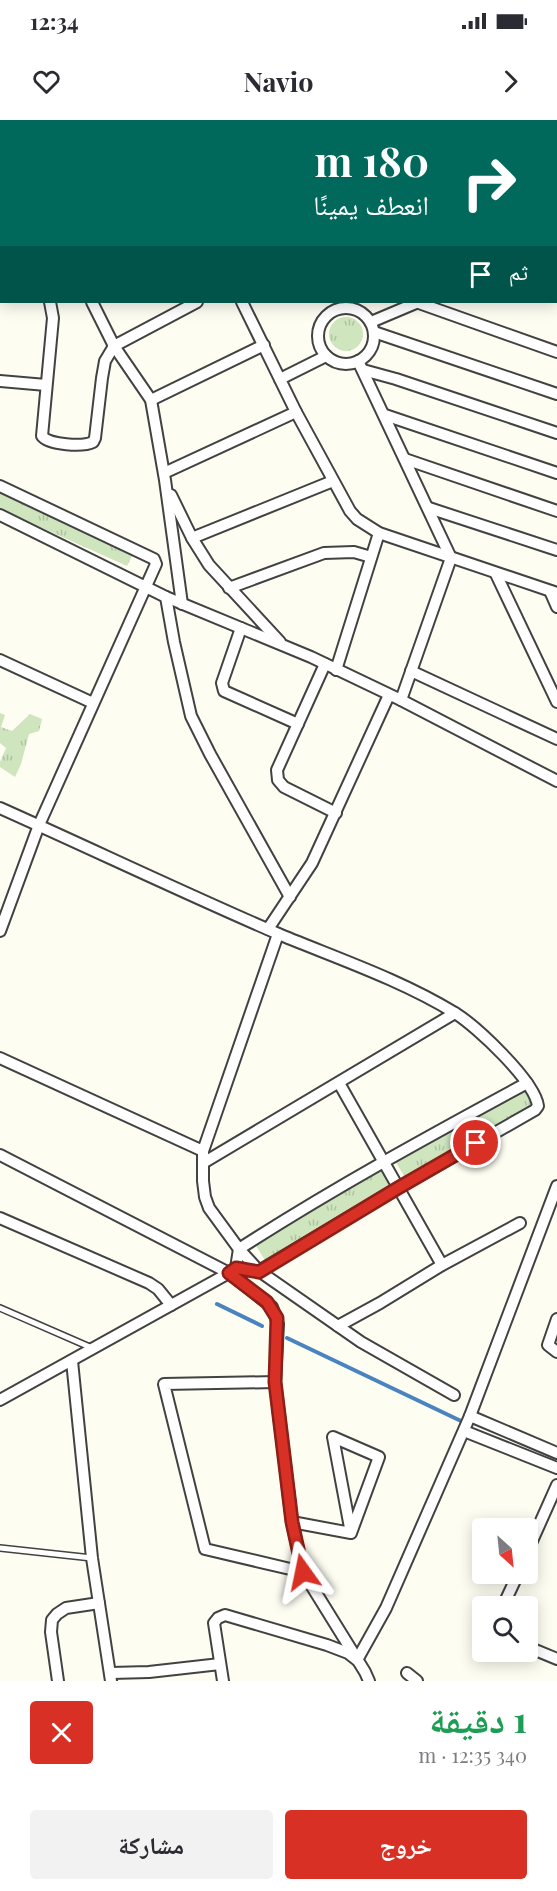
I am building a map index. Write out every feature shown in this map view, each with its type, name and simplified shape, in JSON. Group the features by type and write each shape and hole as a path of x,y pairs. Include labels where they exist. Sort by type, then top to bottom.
{"street":[{"path":"50,303 53,318 41,433 45,440 76,444 90,444 95,438 105,361 114,346 176,306 191,303"},
{"path":"92,303 114,346 151,400 165,477 182,604"},
{"path":"243,303 296,412 353,515 379,533 553,592 557,608"},
{"path":"363,313 367,303"},
{"path":"373,327 414,303"},
{"path":"419,303 557,352"},
{"path":"361,366 374,342 373,327 363,313 332,306 318,331 319,344 326,356 557,433"},
{"path":"373,327 557,394"},
{"path":"151,400 264,345"},
{"path":"280,379 326,356"},
{"path":"361,366 451,558 401,700"},
{"path":"0,381 46,385"},
{"path":"165,477 296,412"},
{"path":"385,415 557,473"},
{"path":"405,459 557,511"},
{"path":"165,477 192,538 209,565 285,647"},
{"path":"192,538 333,481"},
{"path":"0,486 153,559 156,564 39,825 0,931"},
{"path":"429,508 557,550"},
{"path":"0,515 166,597 326,664 557,781"},
{"path":"336,670 379,533"},
{"path":"229,588 324,553 354,552 371,557"},
{"path":"496,574 557,702"},
{"path":"166,597 191,716 204,744 290,897"},
{"path":"242,628 222,683 224,691 298,724"},
{"path":"0,660 93,703"},
{"path":"326,664 276,770 278,780 284,787 336,813"},
{"path":"411,671 557,739"},
{"path":"389,695 312,863 290,897 273,931 203,1157 205,1197 209,1208 259,1272 361,1342 454,1395"},
{"path":"0,808 273,931 373,973 455,1013 476,1028 503,1054 527,1083 538,1103 534,1110 398,1188 259,1272 232,1271 0,1400"},
{"path":"203,1157 339,1083 455,1013"},
{"path":"0,1058 203,1157"},
{"path":"339,1083 442,1265"},
{"path":"232,1271 239,1249 382,1162 527,1083"},
{"path":"0,1155 232,1271 267,1302 275,1313 278,1329 275,1382 292,1522 303,1572 369,1681"},
{"path":"357,1660 386,1608 464,1431 557,1186"},
{"path":"0,1218 149,1283 158,1289 171,1305"},
{"path":"338,1326 442,1265 520,1223"},
{"path":"557,1319 548,1345 557,1352"},
{"path":"72,1361 92,1558 111,1677 220,1664"},
{"path":"275,1382 164,1384 205,1549 303,1572"},
{"path":"470,1416 557,1452"},
{"path":"464,1431 557,1468"},
{"path":"333,1437 379,1456 351,1533 341,1480 333,1437"},
{"path":"538,1528 557,1485"},
{"path":"292,1522 351,1533"},
{"path":"58,1681 51,1632 52,1620 66,1608 99,1604"},
{"path":"223,1681 213,1623 225,1615 327,1645 348,1653 357,1660"},
{"path":"538,1651 557,1659"},
{"path":"407,1673 417,1681"}],"lane":[{"path":"0,1308 93,1349"},
{"path":"0,1548 92,1558"}],"green space":[{"path":"346,317 358,322 363,334 358,346 346,351 334,346 329,334 334,322"},
{"path":"0,491 133,554 127,566 0,509"},
{"path":"0,713 5,715 1,727 12,731 30,714 42,719 39,731 29,734 15,777 0,767 6,748 0,743"},
{"path":"526,1088 535,1105 406,1179 392,1156"},
{"path":"377,1164 391,1189 266,1262 255,1244"}],"waterway":[{"path":"217,1304 262,1326"},
{"path":"287,1338 461,1421"}],"route":[{"path":"303,1572 292,1522 275,1382 277,1318 267,1302 229,1273 236,1268 259,1272 476,1143"}]}
